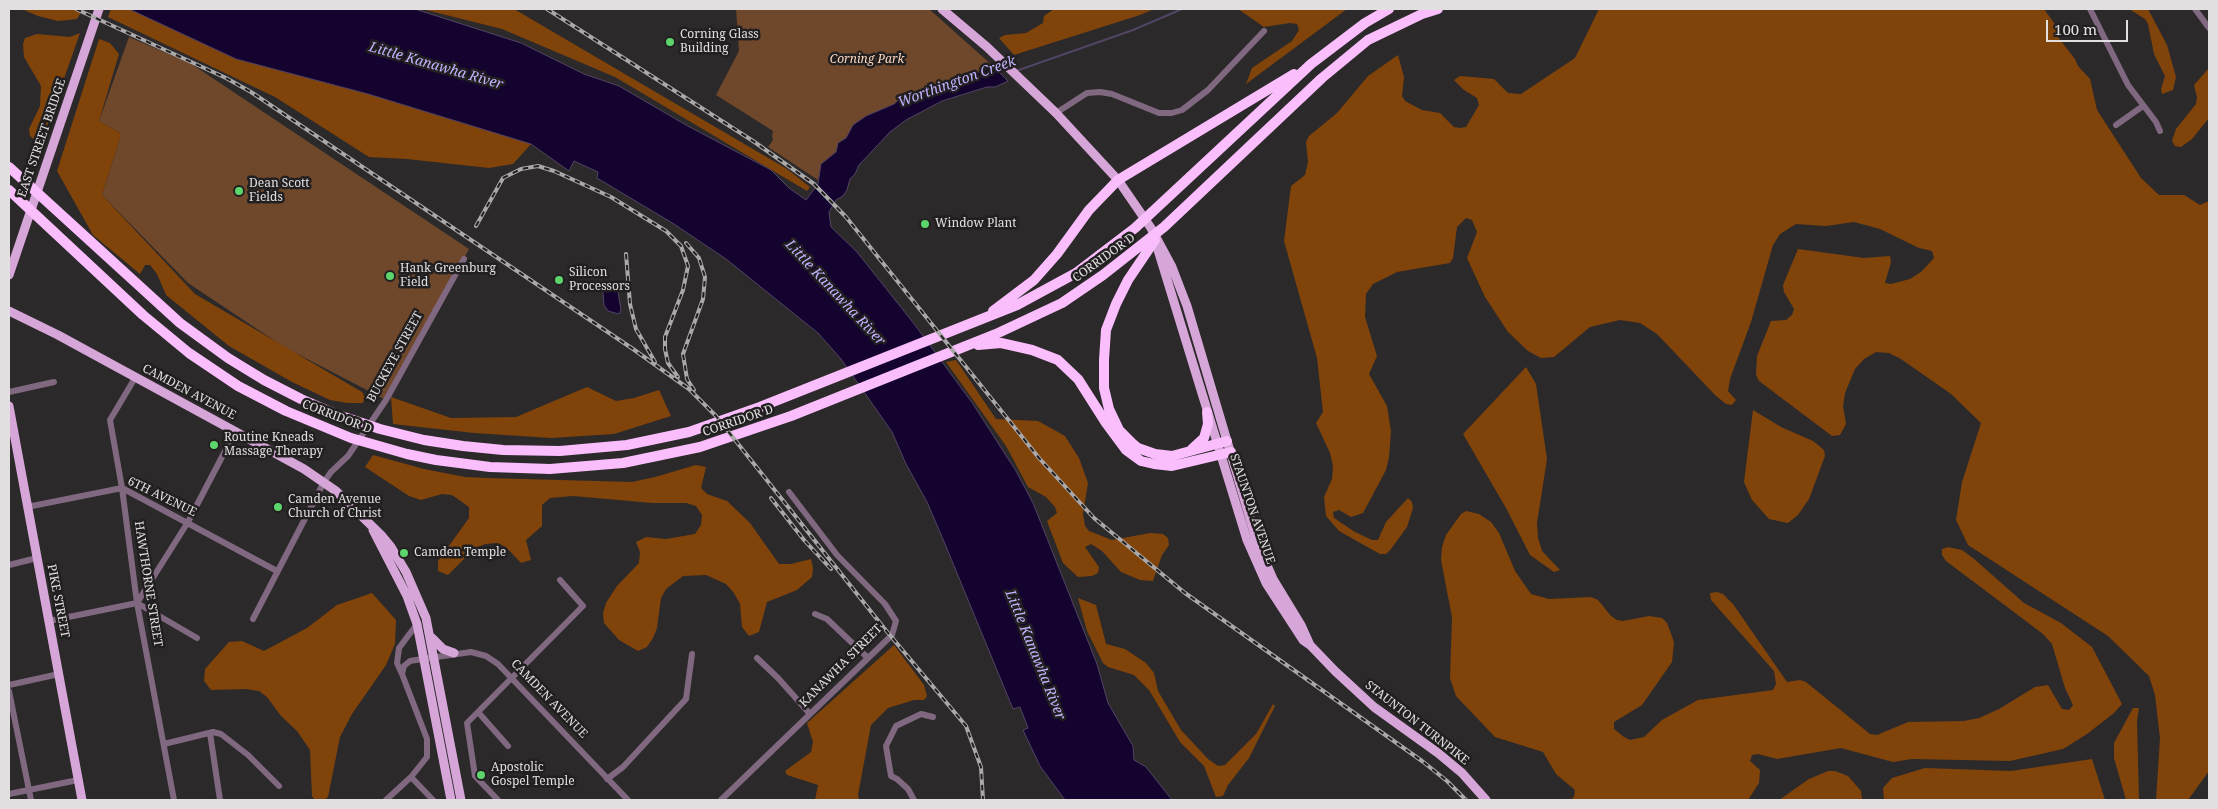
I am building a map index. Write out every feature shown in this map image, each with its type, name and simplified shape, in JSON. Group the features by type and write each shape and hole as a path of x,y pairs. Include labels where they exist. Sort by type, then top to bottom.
{"highway":[{"name":"CORRIDOR D","path":"9,167 180,323 228,358 264,380 301,399 380,429 424,440 463,446 503,450 560,451 627,444 689,432 760,407 1017,305 1076,273 1135,228 1311,64 1365,23 1389,9"},
{"path":"1227,441 1172,456 1155,454 1138,448 1119,430 1109,409 1104,388 1104,360 1106,330 1124,288 1148,245 1164,227 1322,78 1368,40 1422,14 1438,9"},
{"path":"984,318 1034,280 1057,254 1089,210 1118,180 1311,64"},
{"name":"CORRIDOR D","path":"9,190 143,315 189,353 238,386 286,411 351,438 436,460 490,467 550,469 623,463 700,447 791,416 967,346 999,339 1062,303 1148,245"},
{"path":"999,339 1058,360 1078,379 1115,437 1136,458 1147,463 1166,466 1225,454"},
{"path":"1182,454 1195,448 1204,438 1208,424 1207,412"}],"main road":[{"name":"EAST STREET BRIDGE","path":"9,276 99,9"},
{"name":"STAUNTON AVENUE","path":"942,9 986,47 1056,113 1118,180 1151,228 1172,267 1187,306 1227,441 1225,454"},
{"name":"STAUNTON AVENUE","path":"1151,228 1217,444 1225,454 1255,562 1291,624 1303,640 1310,645"},
{"name":"CAMDEN AVENUE","path":"9,311 324,482 355,508 392,547 406,572 422,608 435,657"},
{"name":"PIKE STREET","path":"9,406 82,800"},
{"name":"CAMDEN AVENUE","path":"372,527 407,596 417,624 425,659"},
{"path":"430,636 437,645 454,653"},
{"name":"STAUNTON TURNPIKE","path":"1310,645 1374,707 1438,753 1462,773 1486,800"},
{"path":"435,657 461,800"},
{"path":"425,659 451,800"}],"street":[{"path":"2090,9 2128,85 2160,131"},
{"path":"2196,9 2209,28"},
{"path":"1056,113 1087,93 1100,92 1112,94 1159,113 1172,113 1182,110 1208,90 1264,31"},
{"path":"2116,124 2143,106"},
{"name":"BUCKEYE STREET","path":"253,619 324,482 331,472 348,456 386,400 464,259"},
{"name":"HAWTHORNE STREET","path":"135,378 110,420 122,488 137,603 174,800"},
{"path":"9,392 54,382"},
{"path":"137,603 188,522 235,432"},
{"name":"6TH AVENUE","path":"27,507 122,488 277,571"},
{"name":"KANAWHA STREET","path":"721,800 892,635 896,621 892,613 837,555 789,492"},
{"path":"9,565 37,558"},
{"path":"498,800 475,776 467,723 583,606 560,580"},
{"path":"49,621 137,603 197,638"},
{"path":"815,614 827,619 868,658"},
{"path":"386,800 411,777 427,757 427,739 397,663 399,648 417,624"},
{"name":"CAMDEN AVENUE","path":"425,659 454,653 471,652 486,656 512,679 628,800"},
{"path":"607,779 622,767 686,699 692,654"},
{"path":"757,658 778,678 810,714"},
{"path":"402,674 406,664 425,659"},
{"path":"9,685 59,674"},
{"path":"9,691 31,800"},
{"path":"478,712 508,746"},
{"path":"914,800 908,789 897,779 890,776 886,746 896,726 921,714 933,717"},
{"path":"164,744 210,733 221,734 248,755 279,786"},
{"path":"210,733 220,800"},
{"path":"411,777 433,800"},
{"path":"9,794 78,780"}],"green space":[{"name":"Corning Park","path":"736,9 929,9 993,66 942,88 902,97 894,104 866,116 853,125 846,138 838,143 836,152 821,164 818,180 768,147 773,140 773,131 716,95 739,51"},
{"name":"Dean Scott Fields","path":"129,37 190,63 469,249 386,400 284,347 188,283 102,195 120,133 99,121"}],"shaded area":[{"path":"22,9 83,9 77,19 58,21 38,16"},
{"path":"111,9 129,9 236,59 368,94 531,144 513,164 489,168 369,157 275,97 108,17"},
{"path":"422,9 514,9 787,169 810,187 807,191 615,77 502,29"},
{"path":"1054,9 1154,9 1014,55 999,38 1005,35 1026,33 1043,23 1044,16"},
{"path":"1238,9 1347,9 1246,84 1252,68 1292,41 1299,30 1297,24 1290,23 1264,27"},
{"path":"1599,9 2044,9 2054,23 2057,36 2075,59 2078,66 2090,79 2097,110 2141,178 2159,195 2184,195 2200,205 2209,201 2209,771 2188,800 2156,800 2160,738 2155,695 2149,676 2108,636 1968,545 1956,520 1962,482 1981,423 1951,394 1901,359 1889,353 1876,352 1864,359 1855,369 1845,393 1843,406 1846,424 1840,435 1832,436 1759,381 1756,375 1757,356 1771,321 1786,320 1792,315 1794,309 1784,292 1783,285 1798,249 1864,258 1890,256 1891,262 1885,283 1891,284 1910,279 1921,272 1934,258 1932,251 1919,248 1880,229 1854,222 1826,226 1796,224 1780,234 1773,245 1751,322 1730,379 1728,391 1736,400 1732,405 1726,404 1715,395 1657,334 1640,323 1620,320 1590,327 1554,357 1541,358 1528,351 1508,332 1485,297 1467,258 1477,232 1472,220 1466,218 1457,227 1453,258 1450,263 1397,272 1373,284 1366,294 1365,317 1377,356 1369,374 1387,406 1391,431 1389,457 1386,470 1363,513 1351,517 1339,510 1333,512 1334,518 1355,532 1372,540 1378,540 1386,522 1408,498 1412,502 1413,508 1407,527 1386,554 1380,554 1339,531 1326,516 1324,497 1332,479 1333,466 1330,453 1316,423 1323,412 1317,358 1284,241 1291,186 1305,175 1308,162 1306,142 1309,136 1337,113 1368,76 1398,55 1404,77 1402,96 1405,101 1422,110 1440,113 1454,127 1466,127 1479,105 1477,98 1464,90 1454,80 1460,76 1494,79 1508,93 1521,94 1575,58"},
{"path":"2129,9 2148,9 2167,45 2176,77 2173,90 2162,94 2161,89 2165,76 2154,54 2148,24 2145,19"},
{"path":"80,33 45,133 41,138 35,140 30,136 29,129 40,106 41,86 24,57 23,44 25,38 37,34 70,37"},
{"path":"99,39 110,43 119,54 99,121 120,133 102,195 195,294 362,392 365,397 363,403 330,400 292,382 229,346 166,295 157,274 150,265 145,265 140,274 93,235 57,171"},
{"path":"2209,68 2209,118 2192,139 2181,147 2175,146 2172,141 2176,129 2196,104 2197,97 2194,85"},
{"path":"956,360 996,419 1038,421 1065,436 1079,458 1088,483 1083,514 1085,526 1089,531 1112,540 1150,533 1163,534 1168,538 1169,545 1162,555 1153,581 1140,580 1121,572 1102,551 1091,544 1085,547 1099,567 1098,573 1092,576 1078,577 1063,563 1047,521 1057,513 1055,507 1046,497 1028,487 1006,446 946,362"},
{"path":"1526,367 1536,384 1547,459 1537,523 1538,538 1542,551 1560,570 1554,572 1530,555 1506,508 1463,434"},
{"path":"587,387 616,401 634,398 659,390 671,416 614,434 551,438 474,433 393,424 391,397 451,418 516,417"},
{"path":"1753,410 1781,427 1813,441 1824,450 1825,456 1809,499 1798,515 1788,523 1769,519 1752,500 1744,482"},
{"path":"373,455 424,469 465,477 487,478 632,482 696,465 706,467 701,488 707,494 727,501 750,523 779,564 791,564 811,559 812,577 797,590 767,602 759,632 749,636 742,627 740,604 726,584 706,575 683,576 666,589 661,598 657,628 653,638 647,647 638,651 619,640 604,623 603,613 606,603 617,586 639,563 640,552 636,542 646,537 666,539 695,534 701,525 702,515 696,506 686,503 652,503 573,496 550,498 542,505 542,526 526,540 531,560 521,563 506,547 497,543 485,544 474,549 448,575 438,571 438,561 469,518 469,507 452,495 442,494 421,500 409,496 365,467"},
{"path":"1466,511 1479,514 1491,522 1499,533 1515,571 1531,594 1549,599 1591,597 1598,600 1611,616 1617,620 1623,621 1649,616 1662,618 1667,623 1674,642 1672,662 1642,705 1614,722 1614,729 1630,740 1644,737 1662,720 1698,700 1773,690 1776,684 1774,671 1711,600 1710,593 1717,592 1723,594 1733,604 1787,682 1800,680 1806,682 1870,734 1877,735 1908,722 1964,721 1979,718 1999,709 2035,687 2048,685 2062,709 2069,710 2073,705 2065,688 2052,644 2043,634 1946,561 1942,555 1942,549 1948,547 1962,550 2024,603 2061,623 2092,647 2122,704 2114,713 2087,734 2063,749 2010,761 1912,759 1893,762 1841,748 1777,759 1758,754 1752,755 1750,761 1760,770 1759,783 1748,800 1570,800 1574,797 1575,790 1556,774 1543,752 1495,737 1456,696 1450,678 1452,617 1441,560 1442,547 1446,535 1461,514"},
{"path":"372,593 396,620 395,644 386,665 352,714 340,737 328,797 324,800 315,800 312,796 310,750 297,731 281,716 267,697 259,691 246,689 211,690 204,681 205,669 229,642 242,641 264,651 307,628 337,605"},
{"path":"1078,598 1096,605 1106,644 1125,649 1146,663 1154,673 1158,691 1181,730 1208,759 1218,766 1225,765 1256,734 1273,704 1275,706 1249,758 1228,785 1223,796 1216,797 1204,766 1180,742 1149,690 1134,675 1108,667 1103,663 1087,631"},
{"path":"894,645 924,685 927,696 924,700 914,700 888,708 871,725 858,795 859,800 815,800 818,785 787,775 785,771 811,752 813,742 807,723"},
{"path":"2133,708 2139,708 2137,721 2139,800 2126,800 2114,758 2114,743"},
{"path":"2092,759 2105,800 1884,800 1883,788 1892,778 1925,768 2011,771"},
{"path":"1828,771 1835,771 1848,776 1861,791 1862,800 1779,800 1809,779"}],"water":[{"name":"Little Kanawha River","path":"129,9 415,9 521,43 584,74 619,86 686,125 771,170 789,188 806,200 818,184 821,164 836,152 838,143 846,138 853,125 866,116 894,104 902,97 942,88 993,66 1008,81 995,87 987,87 942,101 906,120 890,132 859,165 855,174 850,179 847,190 843,196 836,200 829,212 831,227 857,252 915,325 973,404 1016,471 1033,503 1097,664 1108,703 1133,746 1134,760 1146,767 1172,800 1065,800 1040,766 1023,730 1028,728 1020,707 1013,709 927,502 906,464 892,432 841,359 818,333 726,259 674,224 597,178 598,172 574,161 569,171 531,144 368,94 236,59"},
{"path":"613,285 618,292 621,310 619,314 608,311 604,305 603,292"}],"waterway":[{"name":"Worthington Creek","path":"1016,71 1133,30 1182,9"}],"railway":[{"path":"76,9 226,78 251,92 633,349 689,389 716,416 884,628 966,726 981,767 983,800"},
{"path":"547,9 753,141 814,184 846,217 1039,458 1094,518 1185,593 1422,761 1447,781 1466,800"},
{"path":"476,226 503,178 521,169 538,166 554,171 611,197 666,231 681,246 688,266 683,290 665,337 668,363 678,377"},
{"path":"686,243 699,258 705,277 703,299 683,354 687,379 694,390"},
{"path":"626,254 630,304 636,329 655,362"},
{"path":"771,498 804,540 831,569"}],"place":[{"name":"Corning Glass Building","path":"670,42"},
{"name":"Dean Scott Fields","path":"239,191"},
{"name":"Window Plant","path":"925,224"},
{"name":"Hank Greenburg Field","path":"390,276"},
{"name":"Silicon Processors","path":"559,280"},
{"name":"Routine Kneads Massage Therapy","path":"214,445"},
{"name":"Camden Avenue Church of Christ","path":"278,507"},
{"name":"Camden Temple","path":"404,553"},
{"name":"Apostolic Gospel Temple","path":"481,775"}]}
